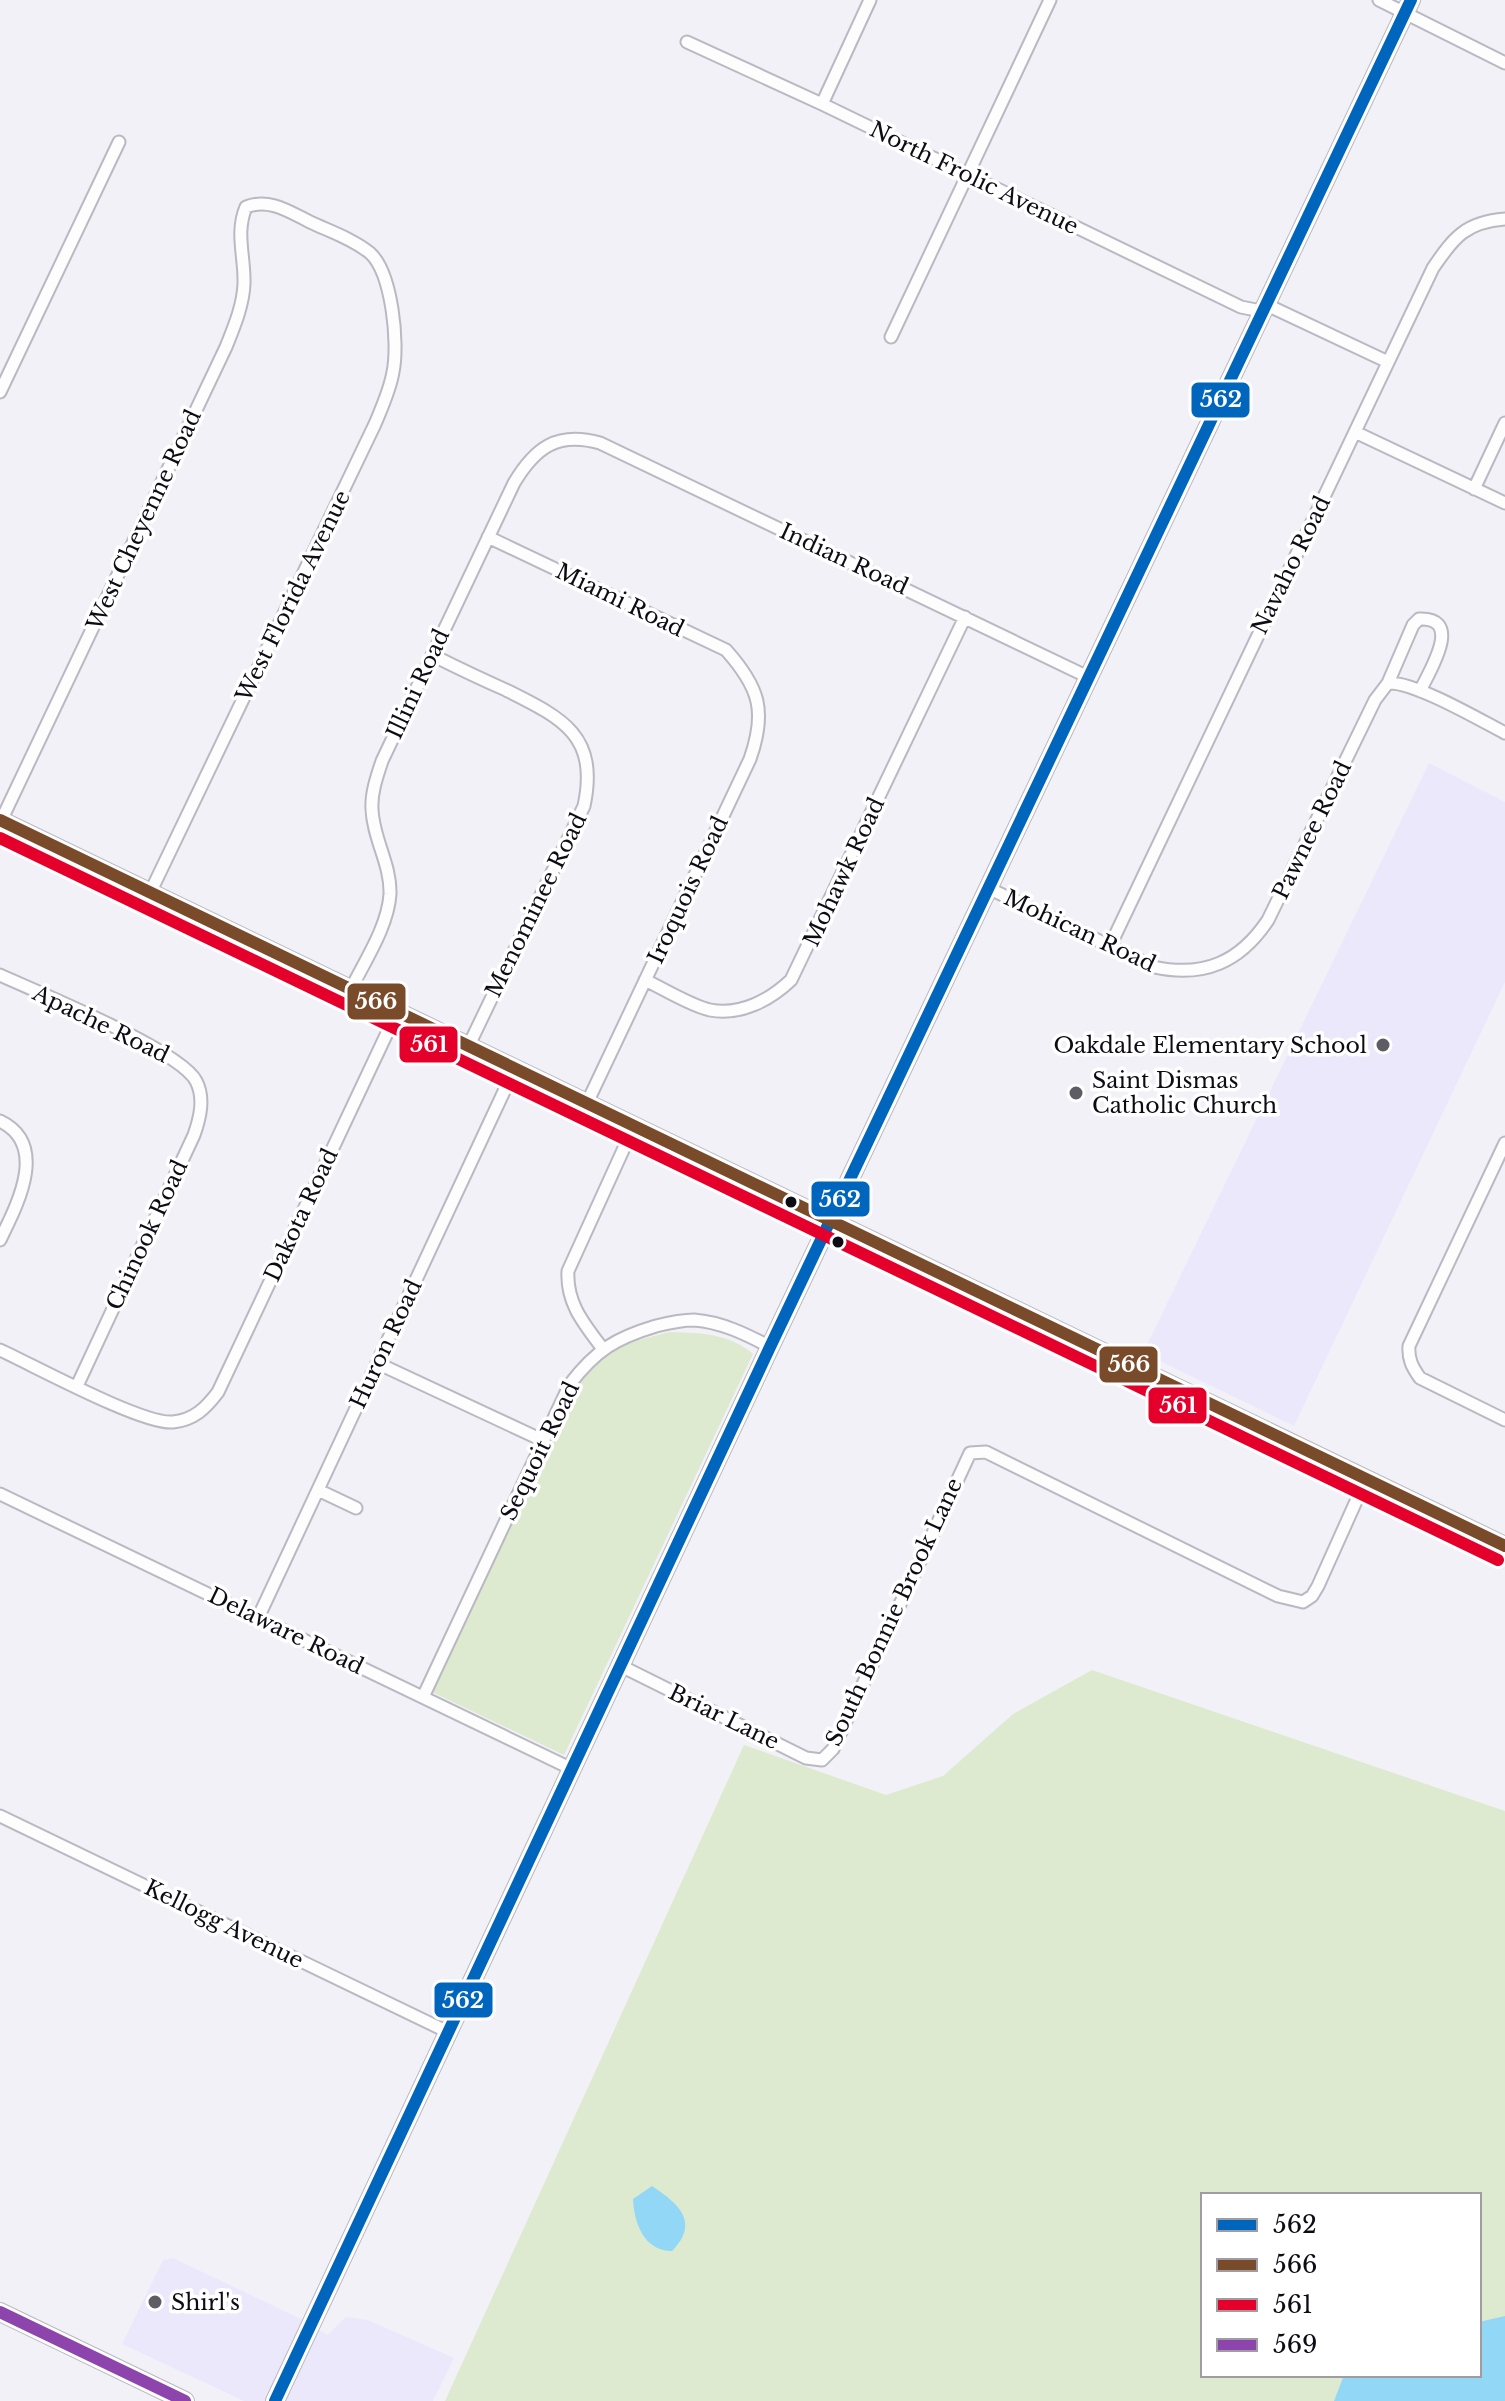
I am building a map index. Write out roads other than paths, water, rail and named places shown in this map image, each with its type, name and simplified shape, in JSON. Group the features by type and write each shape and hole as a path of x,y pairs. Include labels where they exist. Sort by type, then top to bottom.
{"street":[{"path":"822,104 870,0"},
{"path":"891,337 1050,0"},
{"path":"1379,0 1408,6 1505,63"},
{"path":"275,2401 770,1347 1408,6"},
{"name":"North Frolic Avenue","path":"687,42 1241,307 1263,308 1388,362"},
{"path":"0,392 119,142"},
{"name":"West Florida Avenue","path":"150,893 384,402 393,371 395,344 388,288 382,268 372,254 278,206 257,203 246,207"},
{"name":"West Cheyenne Road","path":"0,822 226,347 239,312 244,286 240,220 246,207"},
{"name":"Navaho Road","path":"1110,946 1433,268 1455,238 1482,222 1505,219"},
{"path":"1474,489 1505,423"},
{"path":"1355,432 1505,503"},
{"name":"Illini Road","path":"350,991 380,927 390,897 389,875 372,808 375,782 382,761 514,483 534,453 571,439 600,443"},
{"name":"Indian Road","path":"600,443 1088,677"},
{"name":"Miami Road","path":"488,537 726,650 746,672"},
{"name":"Mohawk Road","path":"645,980 709,1010 728,1011 763,1002 791,980 965,617"},
{"name":"Pawnee Road","path":"1220,964 1255,940 1268,920 1375,700 1388,683 1413,625 1419,619 1430,618 1438,623 1443,632 1441,646 1420,691"},
{"name":"Menominee Road","path":"432,655 560,719 576,738 586,758 589,782 584,806 468,1047"},
{"name":"Iroquois Road","path":"587,1103 743,773 758,735 759,709 754,687 746,672"},
{"path":"1388,683 1405,684 1505,733"},
{"path":"0,822 1505,1546"},
{"name":"Mohican Road","path":"988,888 1154,967 1175,972 1220,964"},
{"name":"Apache Road","path":"0,975 165,1052 196,1081"},
{"name":"Dakota Road","path":"77,1386 158,1421 172,1422 200,1413 218,1392 396,1014"},
{"name":"Huron Road","path":"258,1618 514,1070"},
{"name":"Chinook Road","path":"77,1386 194,1135 200,1119 201,1102 196,1081"},
{"path":"0,1121 20,1139 27,1177 0,1240"},
{"path":"603,1349 572,1302 567,1288 568,1271 634,1126"},
{"path":"1505,1143 1409,1346 1408,1356 1420,1378 1505,1420"},
{"name":"Sequoit Road","path":"423,1697 542,1440 570,1384 586,1362 616,1340 668,1323 692,1320 740,1331 770,1347"},
{"path":"0,1350 77,1386"},
{"path":"377,1363 542,1440"},
{"name":"South Bonnie Brook Lane","path":"827,1756 970,1453 986,1452 1251,1583 1293,1601 1303,1602 1312,1596 1366,1479"},
{"path":"318,1490 356,1508"},
{"name":"Delaware Road","path":"0,1494 572,1769"},
{"name":"Briar Lane","path":"621,1666 806,1758 817,1761 827,1756"},
{"name":"Kellogg Avenue","path":"0,1816 448,2032"},
{"path":"0,2312 185,2401"}],"water":[{"path":"652,2186 683,2214 684,2231 672,2251 654,2246 638,2226 633,2199"},
{"path":"1505,2316 1505,2401 1334,2401 1343,2377 1481,2377 1481,2322"}],"place":[{"name":"Oakdale Elementary School","path":"1383,1045"},
{"name":"Saint Dismas Catholic Church","path":"1076,1093"},
{"name":"Shirl's","path":"155,2302"}]}
